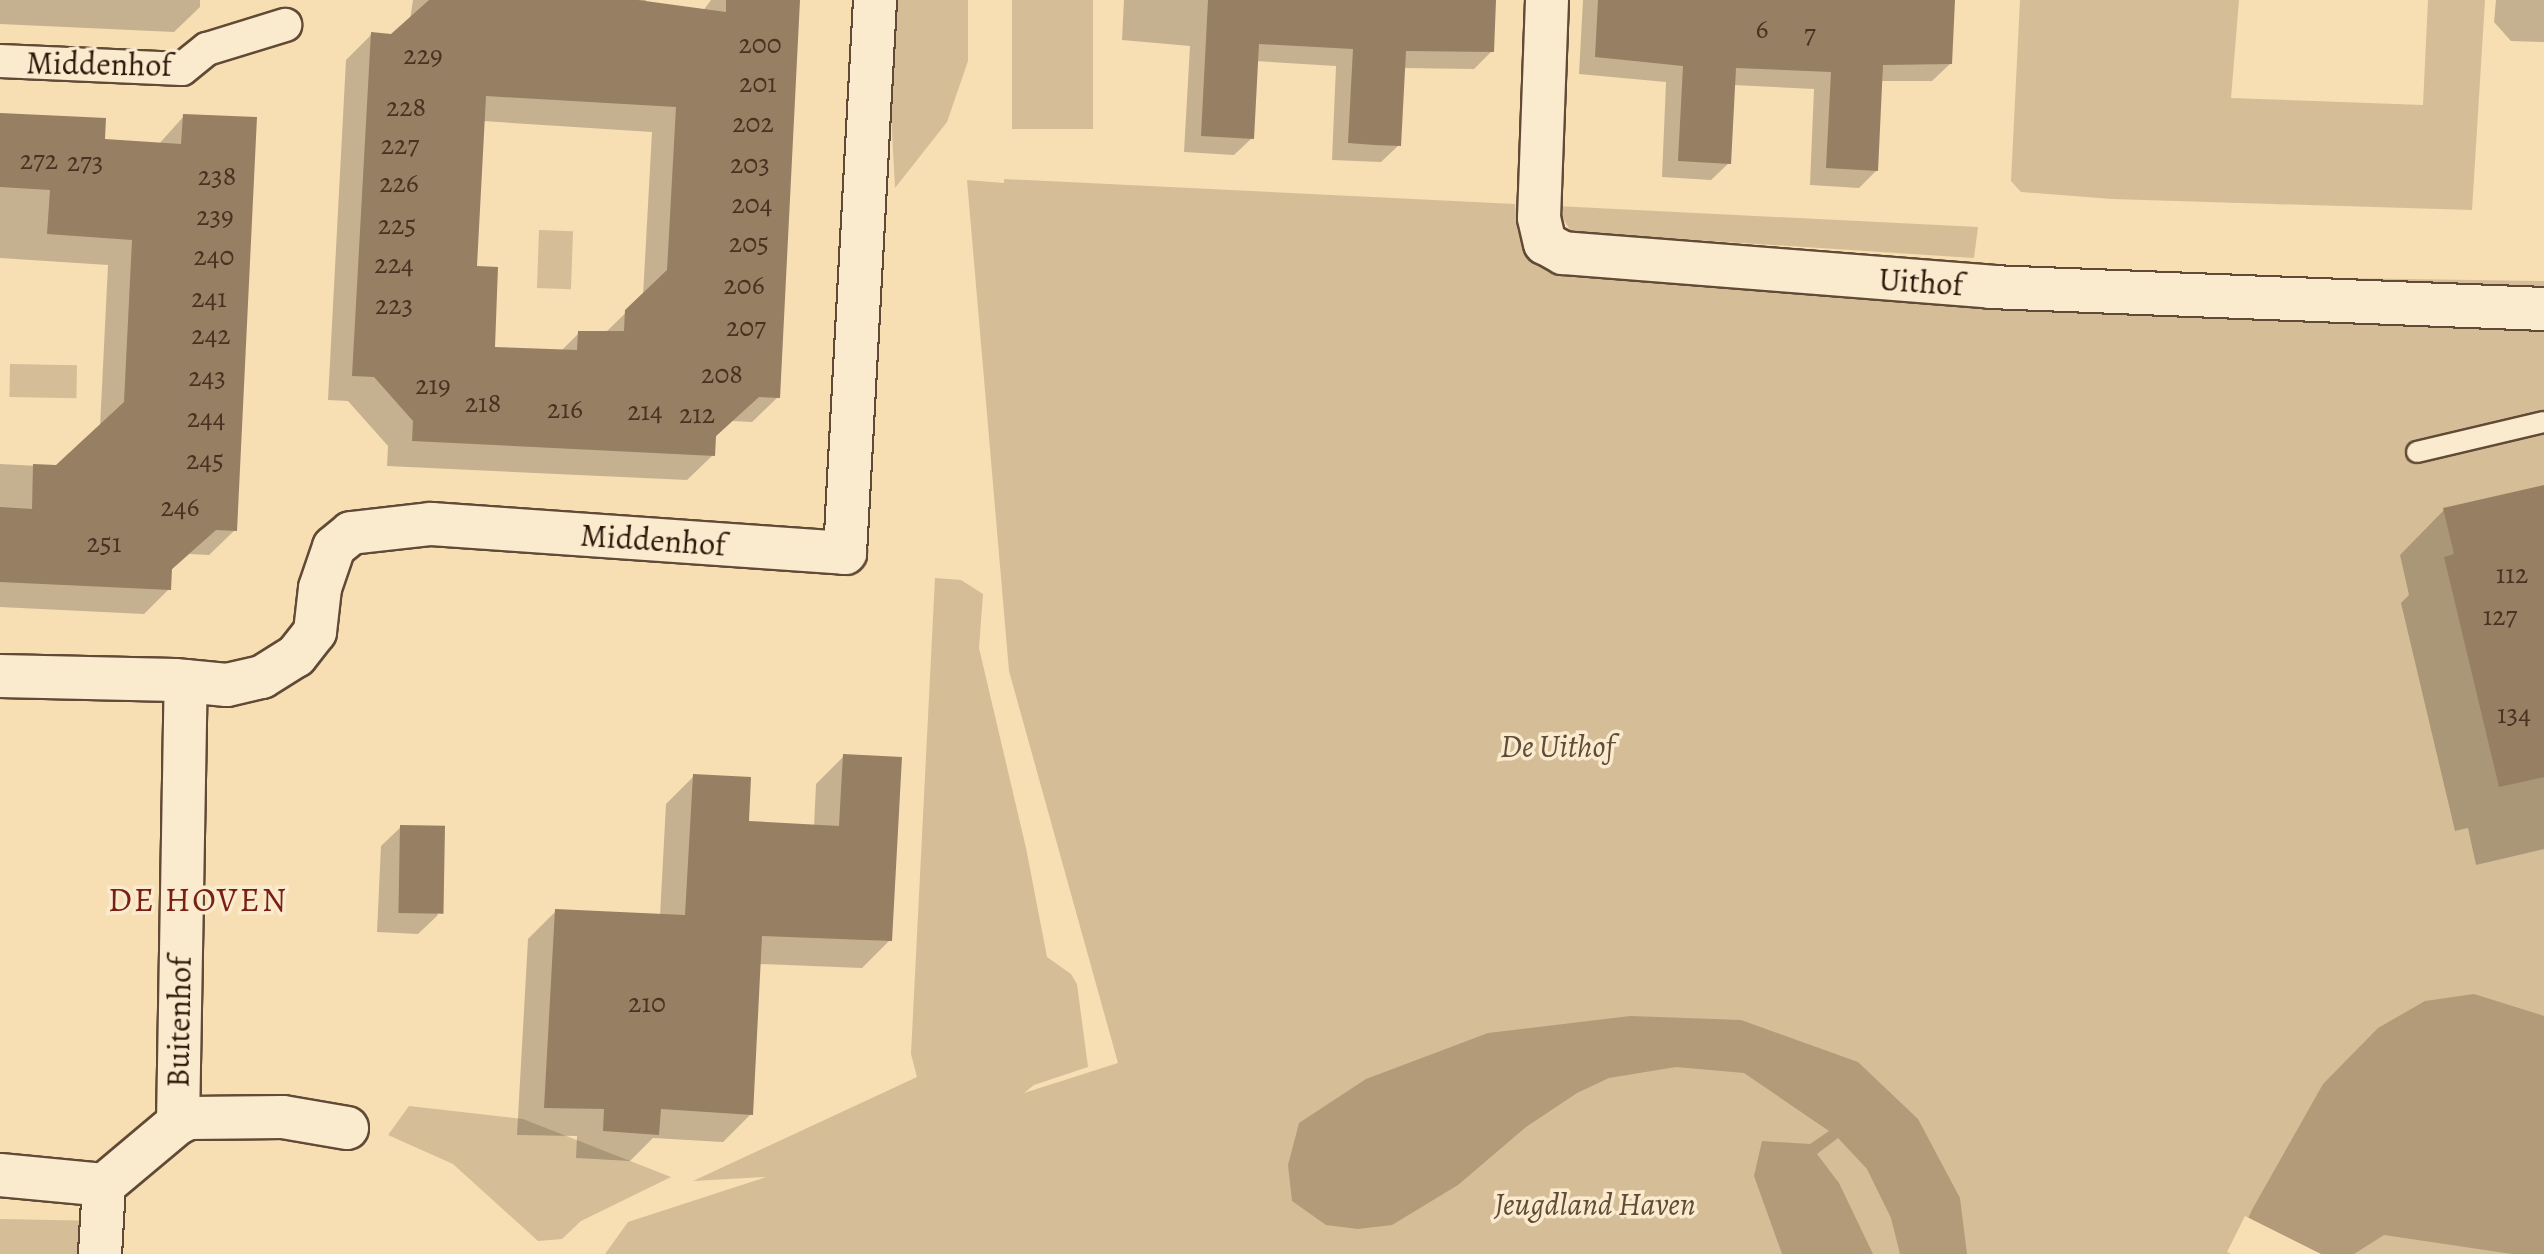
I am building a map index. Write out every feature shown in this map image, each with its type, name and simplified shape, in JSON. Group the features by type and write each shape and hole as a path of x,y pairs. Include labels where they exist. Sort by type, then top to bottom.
{"street":[{"name":"Middenhof","path":"0,676 227,685 262,677 296,656 315,632 320,588 334,547 351,533 431,524 845,553 875,0"},
{"name":"Uithof","path":"1547,0 1539,218 1545,243 1563,253 1991,287 2544,309"},
{"name":"Middenhof","path":"0,61 182,69 207,49 285,25"},
{"name":"Buitenhof","path":"178,1123 186,681"},
{"name":"Buitenhof","path":"104,1185 178,1123 189,1118 283,1117 347,1128"},
{"path":"0,1175 104,1185 100,1254"}],"lane":[{"path":"2417,452 2544,422"}],"green space":[{"path":"885,0 968,0 968,61 947,122 895,188"},
{"path":"1012,0 1093,0 1093,129 1012,129"},
{"path":"2020,0 2239,0 2231,98 2423,105 2428,0 2485,0 2472,210 2112,199 2021,192 2011,181"},
{"name":"De Uithof","path":"1004,179 1515,204 1518,233 1923,272 2544,281 2544,1254 605,1254 628,1222 766,1177 693,1181 917,1077 911,1054 935,578 961,580 983,594 979,648 1026,848 1047,957 1071,974 1077,984 1088,1067 1034,1085 1024,1093 1118,1063 1009,671 967,180 1004,183"},
{"path":"1556,206 1978,227 1974,258 1571,232"},
{"path":"539,230 573,231 571,289 537,288"},
{"path":"10,364 77,365 76,398 9,397"},
{"path":"409,1106 523,1119 671,1177 581,1221 562,1239 538,1241 453,1164 388,1135"},
{"path":"0,1219 79,1220 78,1254 0,1254"}],"shaded area":[{"path":"2474,994 2544,1016 2544,1254 2512,1254 2384,1235 2354,1254 2231,1254 2253,1208 2323,1084 2378,1028 2425,1001"},
{"path":"1630,1016 1741,1020 1858,1062 1918,1119 1960,1198 1967,1254 1900,1254 1891,1218 1867,1169 1838,1138 1817,1154 1839,1183 1873,1254 1782,1254 1754,1176 1762,1141 1810,1144 1829,1131 1744,1073 1676,1067 1609,1078 1577,1093 1526,1127 1458,1185 1392,1225 1358,1229 1326,1225 1292,1201 1288,1165 1299,1123 1366,1079 1488,1033"}],"pier":[{"path":"2245,1216 2321,1254 2227,1252"}],"building":[{"path":"429,0 638,0 726,12 726,0 800,0 780,398 759,397 716,436 715,456 412,441 413,421 374,377 352,376 371,32 391,34","holes":["486,96 676,107 667,270 625,310 624,331 578,331 577,350 495,347 498,267 477,266"]},
{"path":"1208,0 1496,0 1494,52 1406,51 1401,146 1348,143 1353,49 1259,44 1254,139 1201,136"},
{"path":"1598,0 1955,0 1952,64 1883,65 1878,171 1826,168 1831,72 1736,68 1731,164 1678,161 1683,66 1595,57"},
{"path":"0,113 106,118 105,139 181,144 183,114 257,117 237,531 216,530 172,569 171,590 0,582 0,507 32,509 33,464 56,465 124,402 132,240 47,234 50,190 0,187"},
{"path":"2544,485 2544,777 2499,787 2444,557 2454,554 2443,508"},
{"path":"843,754 902,757 892,941 762,936 753,1115 661,1109 659,1135 603,1131 604,1109 544,1108 555,909 685,915 693,774 751,777 749,821 839,826"},
{"path":"400,825 445,826 443,914 398,913"}],"district":[{"name":"DE HOVEN","path":"198,900"}],"park label":[{"name":"Jeugdland Haven","path":"1595,1204"}]}
